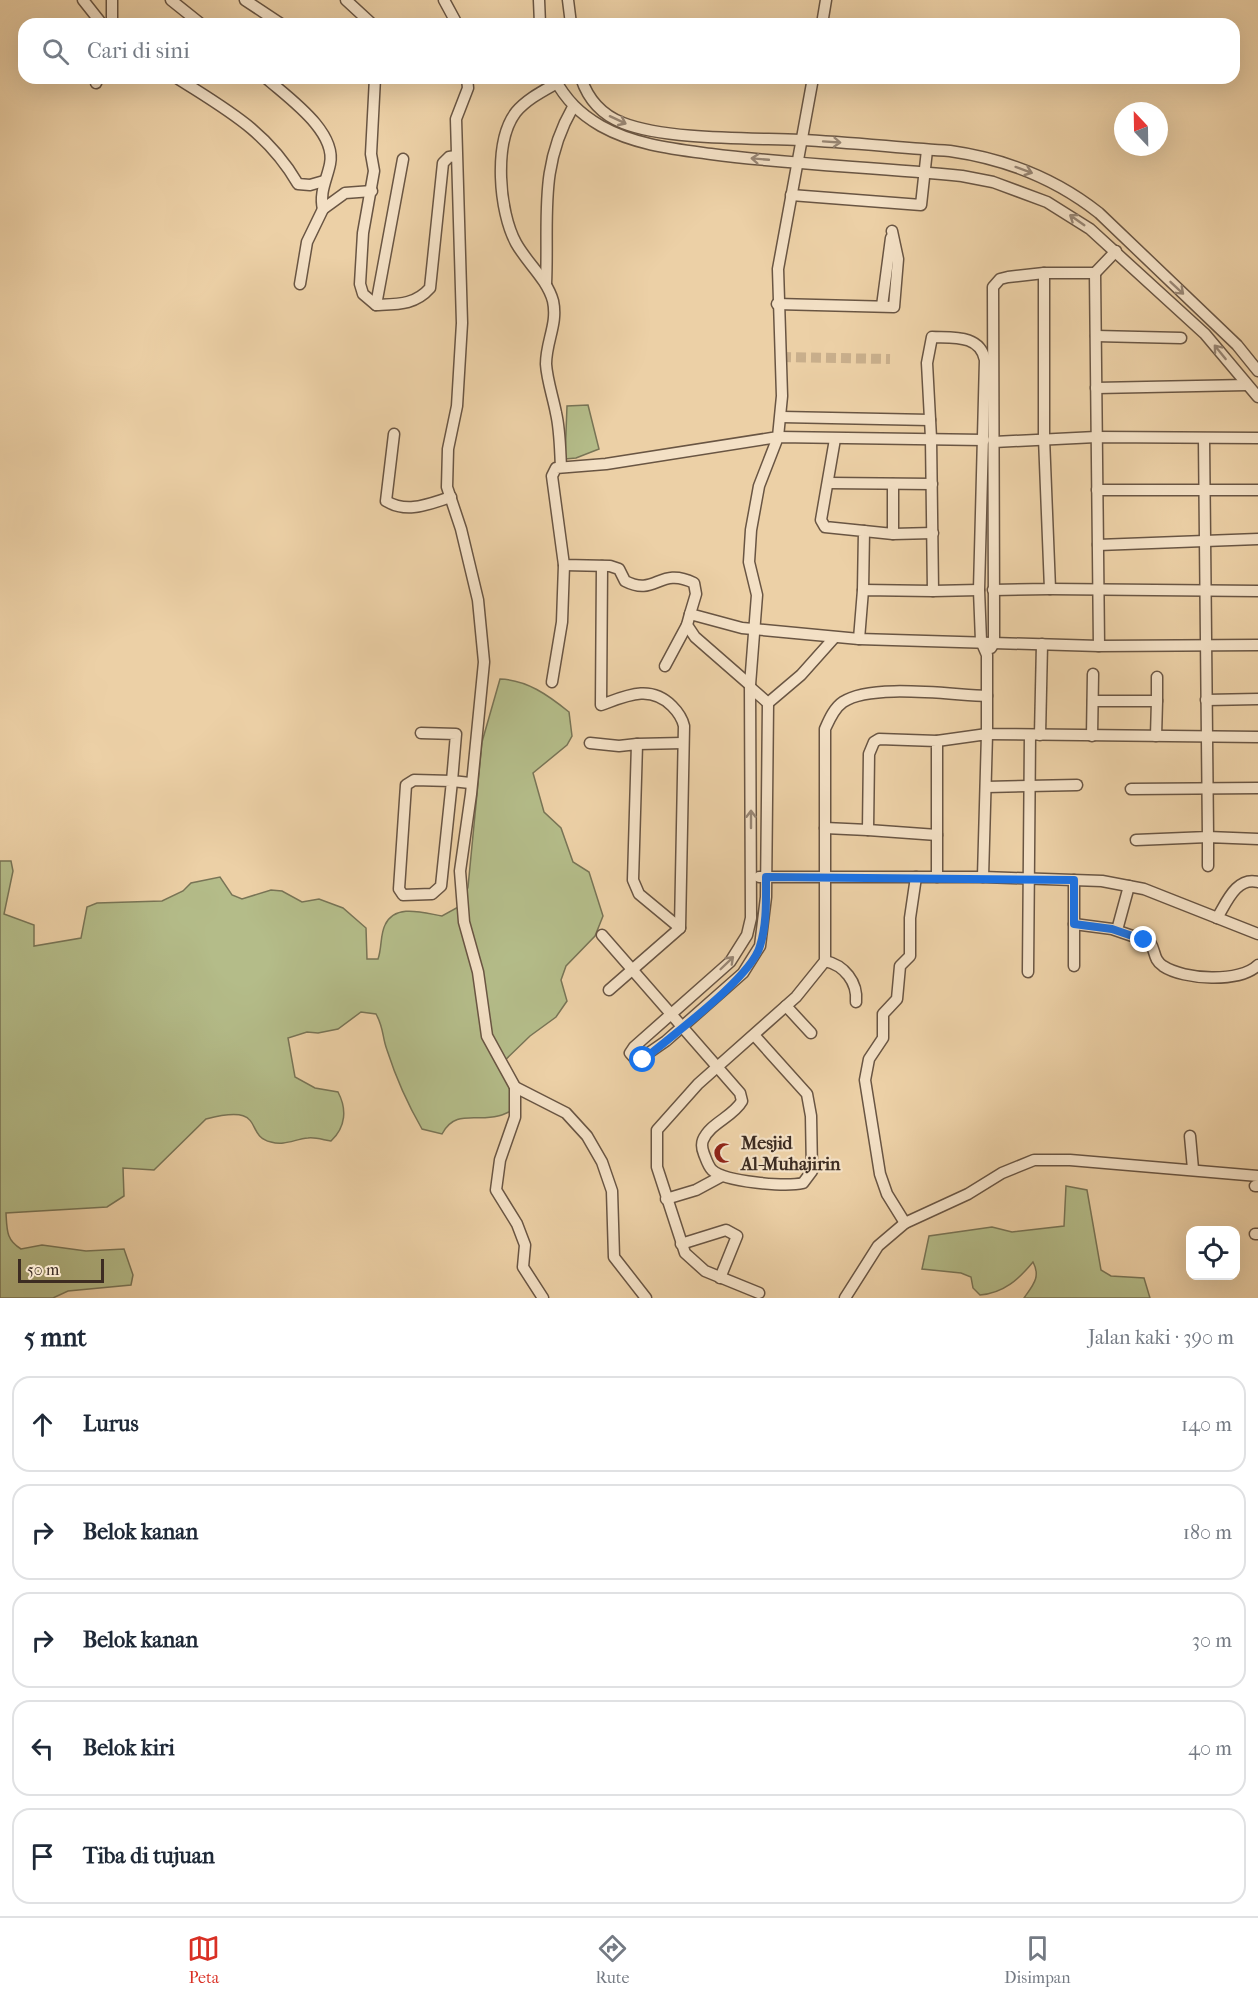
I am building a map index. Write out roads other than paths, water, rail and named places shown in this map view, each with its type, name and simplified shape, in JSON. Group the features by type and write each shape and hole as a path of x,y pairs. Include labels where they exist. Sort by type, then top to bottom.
{"street":[{"path":"83,0 97,18"},
{"path":"112,0 112,18"},
{"path":"171,0 194,18"},
{"path":"245,0 272,18"},
{"path":"346,0 366,18"},
{"path":"444,0 454,18"},
{"path":"539,0 540,18"},
{"path":"568,0 570,18"},
{"path":"823,18 826,0"},
{"path":"186,84 255,130 284,159 298,184 310,185 324,181"},
{"path":"273,84 310,117 327,140 331,155 324,181 323,209 307,242 300,284"},
{"path":"372,84 372,191 363,233 360,284 363,294 376,305 407,304 420,299 430,288 442,163 449,157 456,156"},
{"path":"468,84 456,118 462,323 456,406 448,449 447,487 468,556 482,632 484,662 470,783 471,794 460,872 464,922 478,972 487,1036 515,1087 515,1117 500,1160 496,1191 517,1224 525,1245 523,1267 543,1298"},
{"path":"546,284 522,252 509,228 502,192 502,167 507,134 515,114 529,100 552,84"},
{"path":"558,84 573,107 602,127 650,144 747,158 801,152 925,161 1047,201 1090,229 1205,334 1258,396"},
{"path":"584,84 590,98 599,108 612,118 637,128 749,139 801,152 925,161 979,155 1027,170 1076,195 1215,323 1258,371"},
{"path":"689,620 695,637 751,686 768,703 765,919 760,946 754,958 721,993 643,1060 637,1061 630,1053 634,1047 739,952 747,935 751,918 751,686 757,595 749,562 751,530 759,486 778,437 782,417 782,361 777,304 778,269 812,84"},
{"path":"561,467 558,419 546,363 555,313 546,284 545,205 548,174 558,137 573,107"},
{"path":"376,305 403,159"},
{"path":"791,195 921,205 925,161"},
{"path":"323,209 345,193 372,191"},
{"path":"777,304 894,307 898,259 892,231 882,306"},
{"path":"983,877 987,655 981,641 979,590 989,441 993,285 1002,279 1044,273 1095,273 1116,252"},
{"path":"1044,273 1044,438 1050,590"},
{"path":"1095,273 1099,646"},
{"path":"1096,336 1181,338"},
{"path":"933,591 932,438 927,363 932,338 972,341 979,346 985,360 989,441 994,643 987,655"},
{"path":"1096,388 1247,385"},
{"path":"782,417 930,420"},
{"path":"808,419 821,438"},
{"path":"394,434 386,501 397,507 410,509 451,497"},
{"path":"552,682 562,622 564,565 552,476 554,470 561,467 606,464 778,437 932,438 989,441 1096,436 1258,438"},
{"path":"835,439 822,524 833,528 893,534 933,533"},
{"path":"1204,439 1208,866"},
{"path":"829,483 932,484"},
{"path":"893,484 893,534"},
{"path":"1097,490 1258,490"},
{"path":"859,639 864,531"},
{"path":"1098,545 1258,539"},
{"path":"564,565 615,567 625,581 642,586 651,585 672,576 694,583 696,594 689,620 665,666"},
{"path":"602,566 601,705 633,693 659,696 682,718 683,743 680,928 609,990"},
{"path":"863,590 979,590"},
{"path":"993,590 1258,591"},
{"path":"689,620 834,638 1099,646 1258,645"},
{"path":"768,703 801,675 834,638"},
{"path":"1028,972 1029,787 1042,644"},
{"path":"1092,736 1093,674"},
{"path":"1156,736 1157,677"},
{"path":"759,1293 705,1271 685,1252 657,1167 657,1130 717,1066 786,1006 825,961 825,729 841,703 858,695 885,693 987,696"},
{"path":"1206,700 1258,699"},
{"path":"1093,700 1157,701"},
{"path":"421,733 456,734 452,781 441,886 432,894 404,895 399,889 406,785 414,780 452,781 470,783"},
{"path":"868,830 869,754 874,742 879,739 937,741 987,734 1258,737"},
{"path":"936,877 937,741"},
{"path":"590,743 619,746 683,743"},
{"path":"637,744 633,880 639,894 680,928"},
{"path":"986,787 1077,785"},
{"path":"1131,789 1258,788"},
{"path":"825,828 937,835"},
{"path":"1136,840 1208,837 1258,839"},
{"path":"905,1223 887,1194 880,1174 865,1080 869,1059 882,1038 883,1014 897,999 900,966 910,956 910,918 916,877"},
{"path":"751,878 983,877 1102,881 1144,889 1258,934"},
{"path":"1074,880 1074,966"},
{"path":"1217,918 1234,890 1243,883 1258,882"},
{"path":"1117,930 1129,886"},
{"path":"1074,924 1117,930 1150,942 1154,958 1164,967 1190,976 1218,977 1252,971 1258,965"},
{"path":"602,935 740,1093 742,1101 736,1111 712,1128 703,1140 702,1146 709,1167 722,1176 764,1183 799,1184 808,1180 812,1171 811,1116 807,1094 754,1035"},
{"path":"825,961 834,963 849,977 857,991 856,1002"},
{"path":"786,1006 811,1034"},
{"path":"515,1087 566,1113 587,1136 602,1162 612,1191 614,1257 646,1298"},
{"path":"1190,1136 1193,1169"},
{"path":"845,1298 878,1246 905,1223 968,1194 1002,1173 1034,1160 1070,1160 1193,1169 1257,1182"},
{"path":"666,1199 696,1190 722,1176"},
{"path":"681,1244 726,1230 737,1236 720,1278"}],"tunnel":[{"path":"781,357 890,359"}],"place":[{"name":"Mesjid Al-Muhajirin","path":"724,1153"}]}
